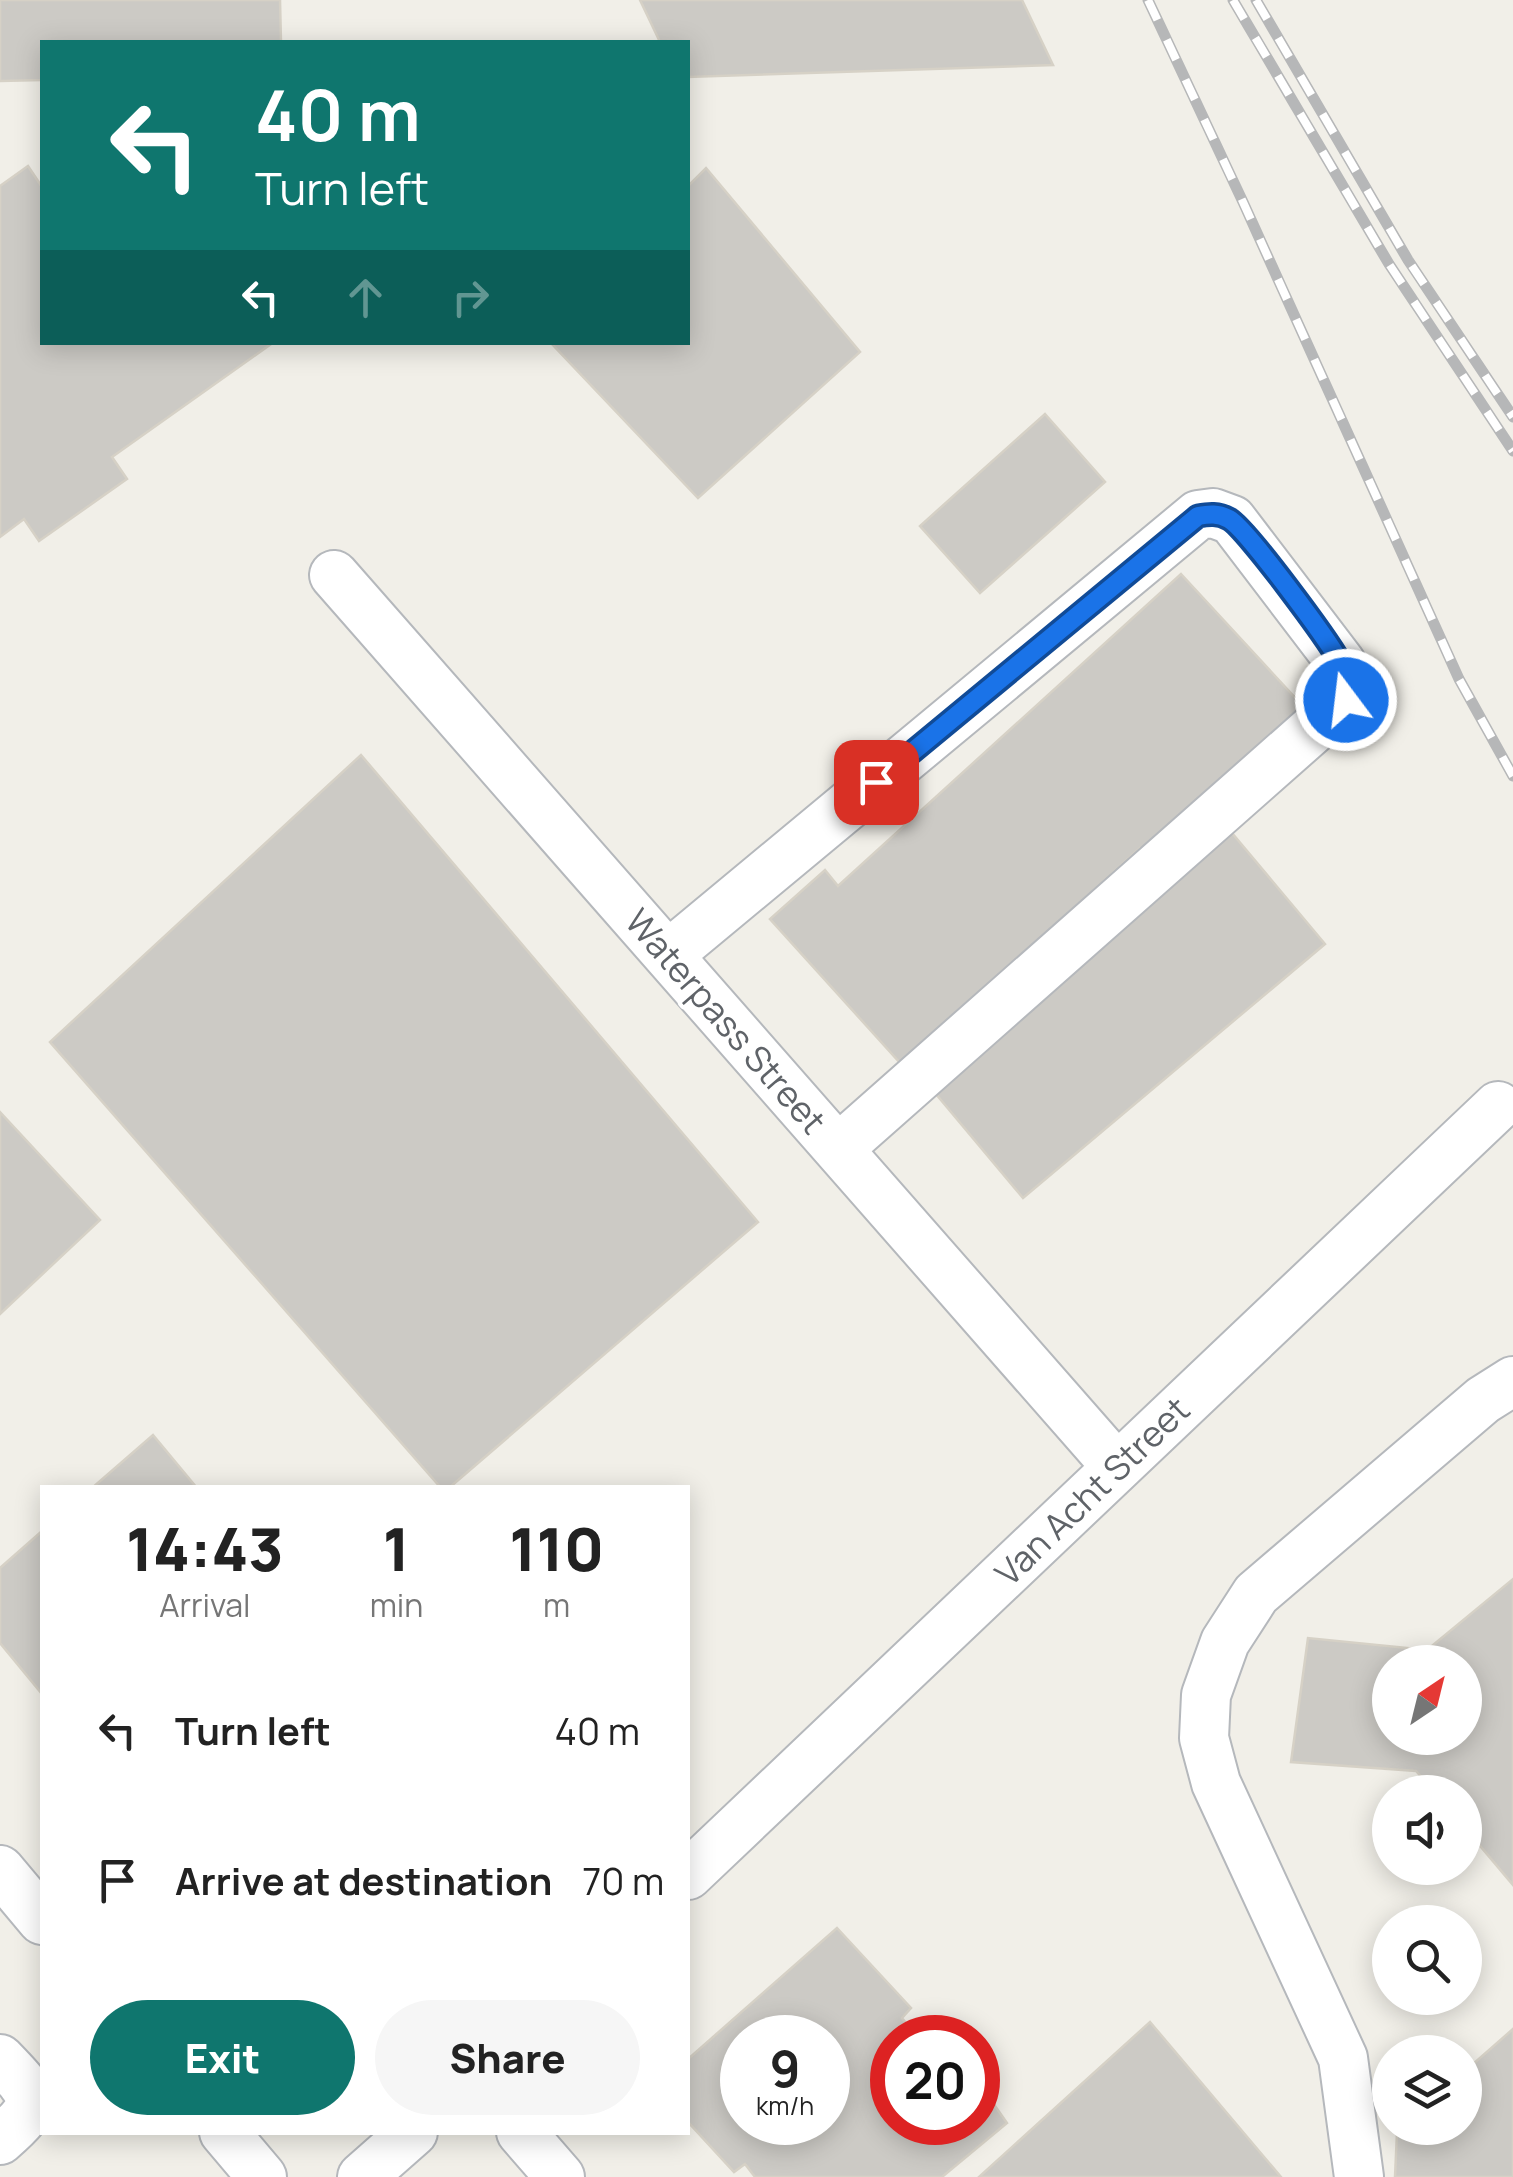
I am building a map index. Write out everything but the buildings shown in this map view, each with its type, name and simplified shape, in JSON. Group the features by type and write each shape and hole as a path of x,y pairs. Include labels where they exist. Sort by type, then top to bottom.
{"street":[{"path":"668,955 1198,516 1213,514 1232,520 1341,664 1348,683 1346,700 838,1148"},
{"name":"Waterpass Street","path":"334,574 1117,1467"},
{"name":"Van Acht Street","path":"690,1873 1498,1106"},
{"path":"1359,2177 1344,2058 1216,1783 1204,1738 1206,1695 1225,1642 1256,1594 1483,1400 1513,1381"},
{"path":"0,1870 40,1918"},
{"path":"0,2059 27,2086 32,2101 26,2118 0,2140"},
{"path":"227,2135 262,2177"},
{"path":"362,2177 409,2135"},
{"path":"524,2135 560,2177"}],"railway":[{"path":"1148,0 1459,679 1513,776"},
{"path":"1233,0 1389,264 1513,451"},
{"path":"1256,0 1408,260 1513,417"}],"route":[{"path":"876,782 1198,516 1213,514 1232,520 1278,576 1341,664 1348,683 1346,700"}]}
